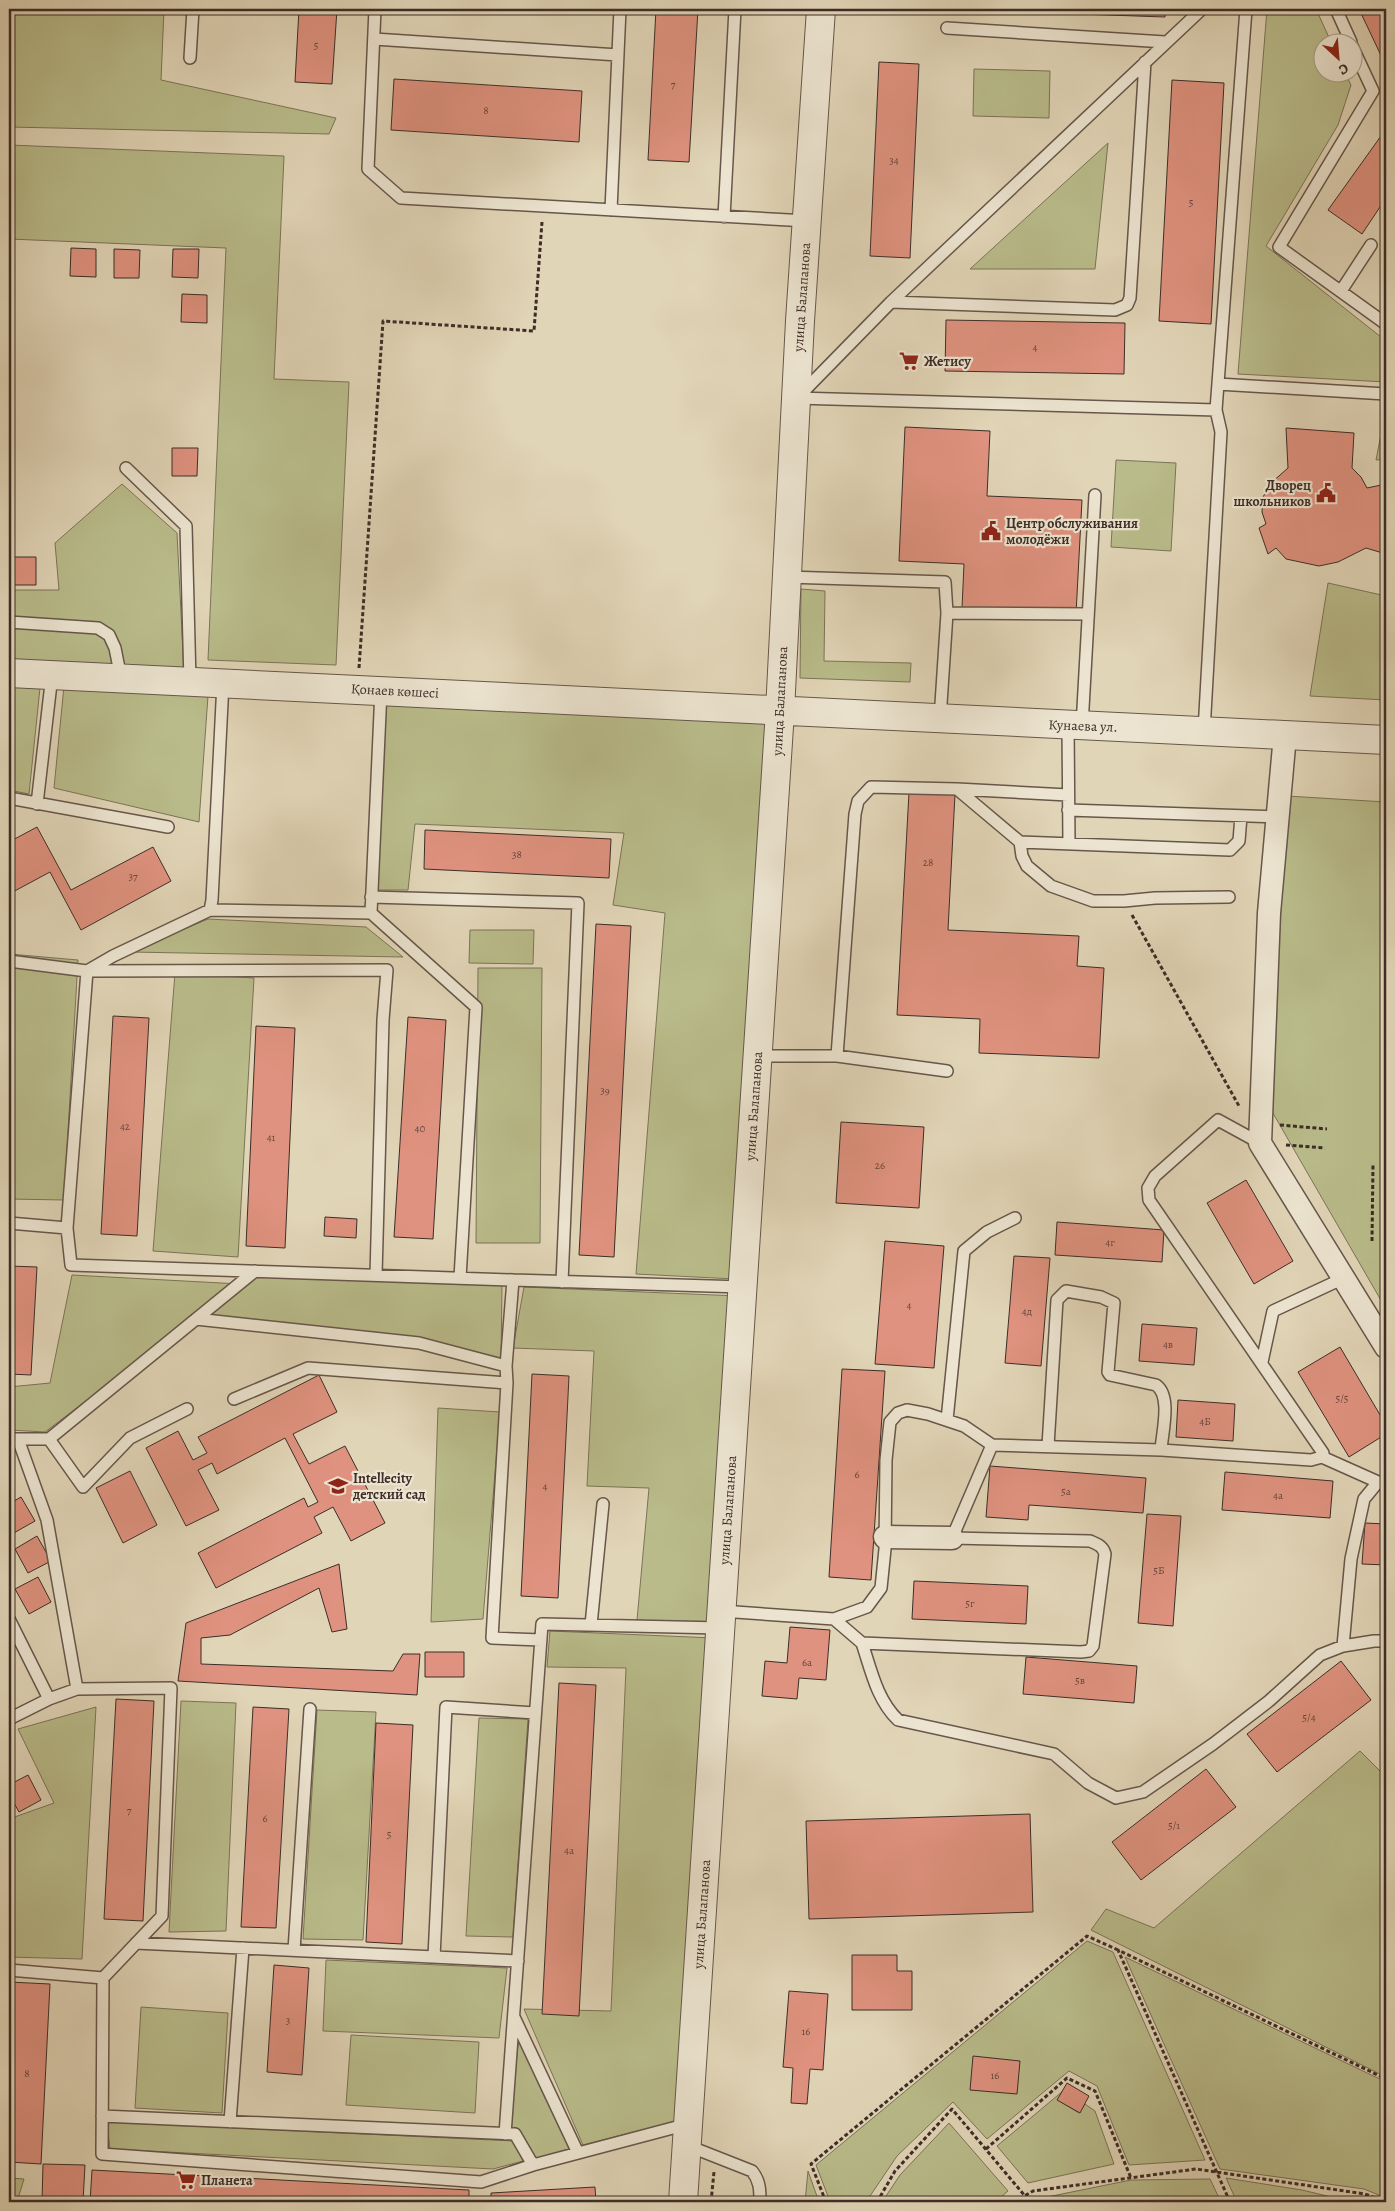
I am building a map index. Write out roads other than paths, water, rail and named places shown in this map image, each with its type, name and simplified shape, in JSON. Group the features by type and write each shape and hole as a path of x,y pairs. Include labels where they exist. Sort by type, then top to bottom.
{"street":[{"name":"улица Балапанова","path":"683,2202 780,711 796,398 821,9"},
{"name":"Қонаев көшесі","path":"9,673 780,711"},
{"name":"Кунаева ул.","path":"780,711 1386,740"},
{"path":"1285,735 1269,913 1261,1133 1386,1347"},
{"path":"885,1537 952,1538"}],"lane":[{"path":"190,58 193,9"},
{"path":"376,9 368,169 401,198 807,221"},
{"path":"611,210 620,9"},
{"path":"724,217 735,9"},
{"path":"796,398 891,302 1202,9"},
{"path":"1204,731 1221,432 1216,410 1246,9"},
{"path":"1336,9 1347,32"},
{"path":"947,28 1165,42"},
{"path":"374,38 618,55"},
{"path":"891,302 1115,310 1127,305 1130,289 1145,62"},
{"path":"1362,68 1372,91 1279,247 1386,324"},
{"path":"1341,291 1372,245"},
{"path":"1218,384 1386,394"},
{"path":"796,398 1216,410"},
{"path":"126,468 186,526 190,682"},
{"path":"1069,843 1068,796 1088,614 1095,495"},
{"path":"787,577 945,582 947,613 940,719"},
{"path":"947,613 1088,614"},
{"path":"9,622 98,628 109,635 115,648 122,680"},
{"path":"37,804 52,675"},
{"path":"210,910 223,683"},
{"path":"369,690 370,912"},
{"path":"837,1056 855,814 858,800 871,786 1068,796"},
{"path":"957,789 1020,842 1230,850 1239,842 1241,816"},
{"path":"9,798 168,827"},
{"path":"1068,810 1278,817"},
{"path":"1020,842 1022,856 1027,866 1051,886 1094,901 1229,897"},
{"path":"371,897 578,903 562,1282"},
{"path":"87,971 210,910 370,912 476,1007 460,1278"},
{"path":"9,960 87,971 387,970 383,1020 376,1275"},
{"path":"87,971 67,1228 71,1265 743,1287"},
{"path":"758,1056 837,1056 947,1071"},
{"path":"1261,1133 1218,1120 1155,1176 1148,1188 1149,1200 1262,1362 1323,1453 1322,1457"},
{"path":"947,1420 964,1251 987,1232 1015,1218"},
{"path":"9,1223 67,1228"},
{"path":"77,1689 47,1520 14,1439 49,1440 255,1271"},
{"path":"1262,1362 1273,1311 1344,1278"},
{"path":"513,1280 506,1366 507,1383 492,1638 541,1640"},
{"path":"1048,1446 1057,1300 1066,1292 1101,1297 1114,1303 1108,1372 1110,1375 1156,1385 1162,1390 1166,1398 1161,1450"},
{"path":"196,1319 419,1343 506,1366"},
{"path":"234,1399 308,1368 507,1383"},
{"path":"49,1440 84,1487 130,1438 187,1409"},
{"path":"505,2134 542,1624 591,1625 721,1620 834,1619 868,1607 881,1588 885,1537 886,1460 890,1422 898,1413 907,1410 947,1420 964,1426 992,1445 1161,1450 1311,1460 1322,1457 1382,1482 1364,1499 1351,1560 1343,1646"},
{"path":"862,1643 1089,1651 1093,1646 1105,1554 1104,1549 1090,1541 952,1538 992,1445"},
{"path":"591,1625 603,1504"},
{"path":"9,1619 49,1699"},
{"path":"834,1619 862,1643 880,1695 888,1710 898,1720 1054,1754 1088,1783 1116,1798 1143,1792 1269,1701 1320,1655 1343,1646 1374,1640 1386,1641"},
{"path":"9,1719 49,1699 77,1689 171,1688 162,1916 103,1978 102,2154 481,2182 578,2153 687,2135 715,2156 752,2171 760,2187 760,2202"},
{"path":"434,1957 446,1707 535,1713"},
{"path":"294,1950 310,1709"},
{"path":"136,1943 518,1961"},
{"path":"230,2122 243,1948"},
{"path":"9,1970 103,1978"},
{"path":"514,2016 578,2153"},
{"path":"102,2116 515,2134 533,2165"}],"place":[{"name":"Жетису","path":"909,361"},
{"name":"Дворец школьников","path":"1326,493"},
{"name":"Центр обслуживания молодёжи","path":"991,531"},
{"name":"Intellecity детский сад","path":"338,1486"},
{"name":"Планета","path":"186,2180"}]}
